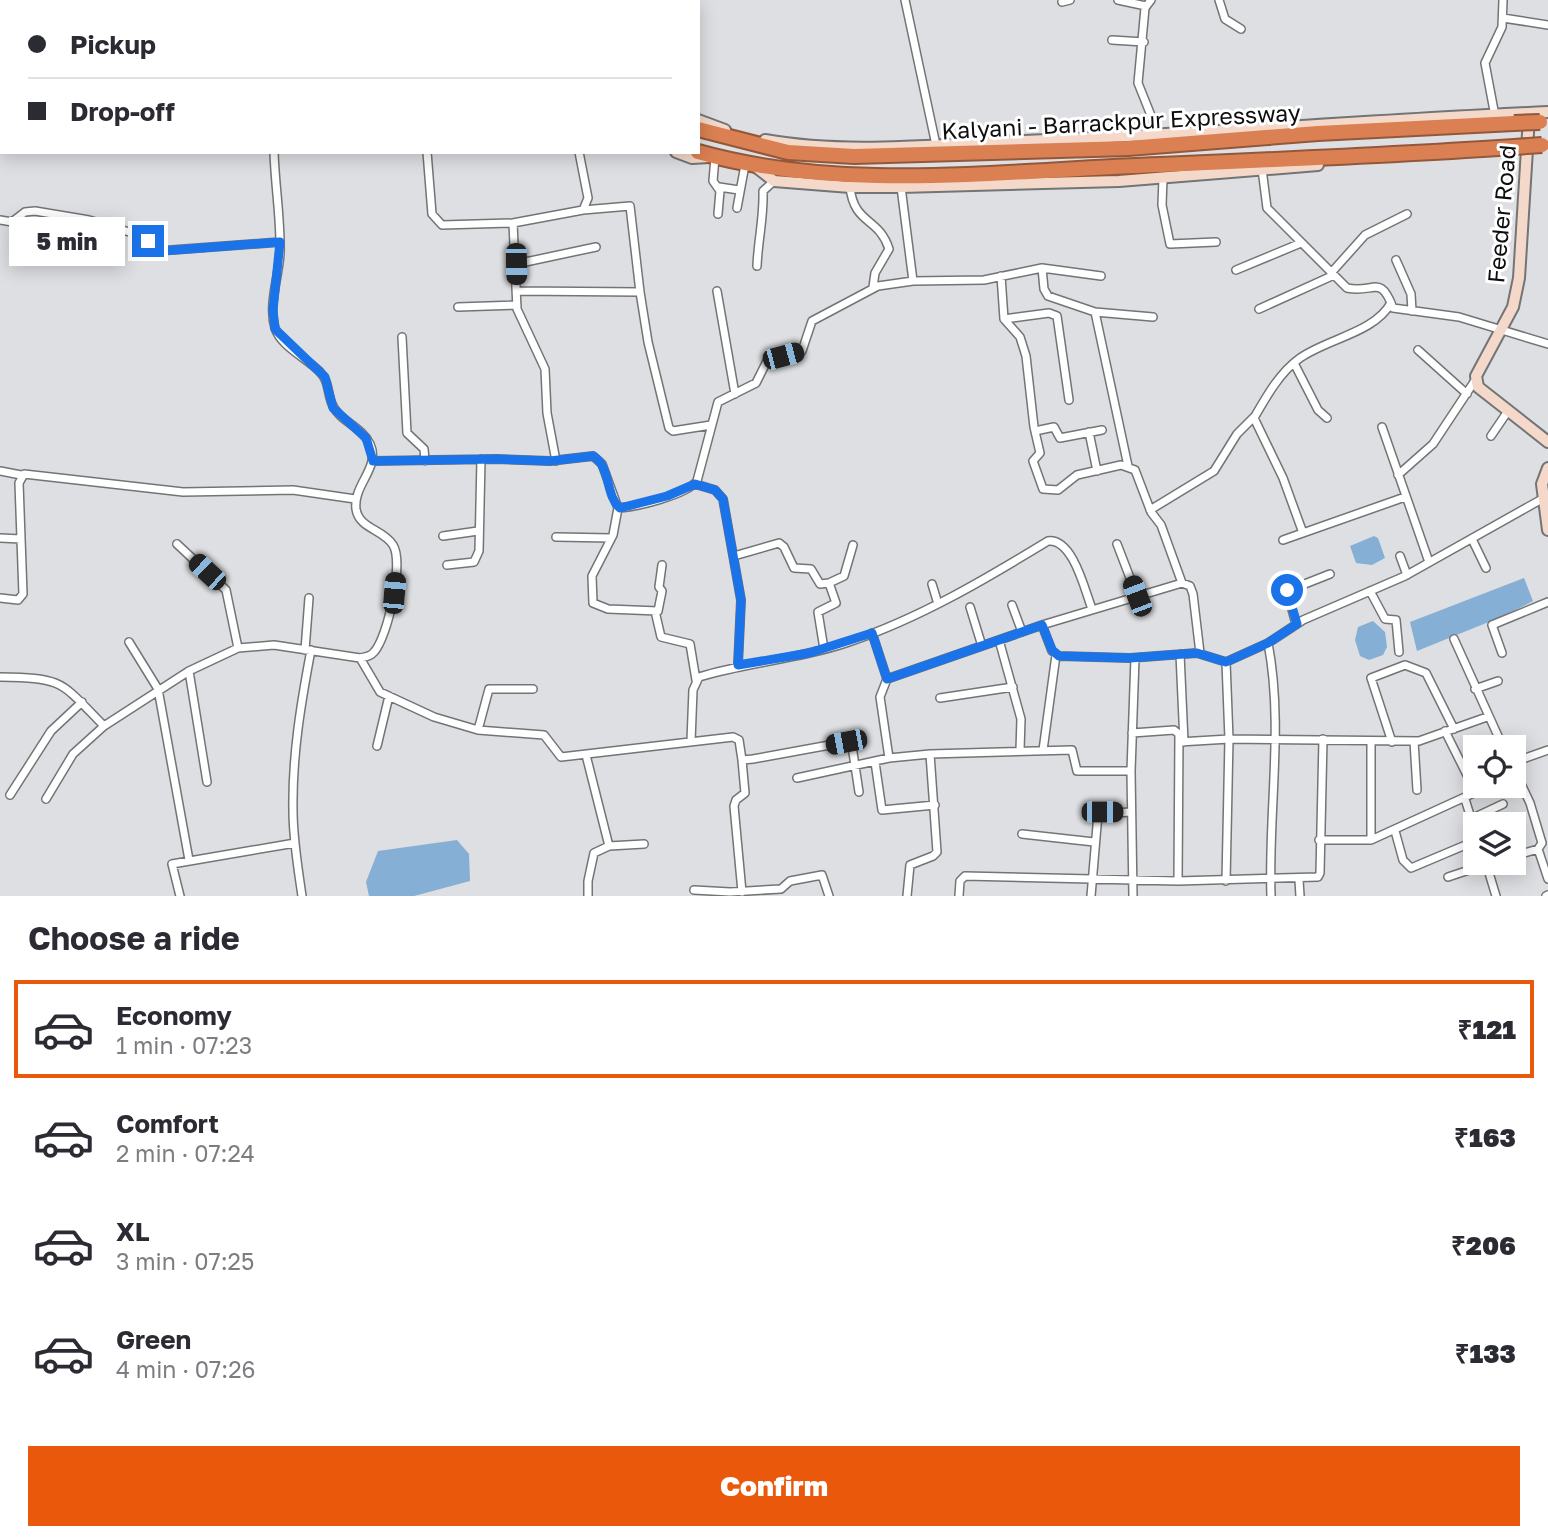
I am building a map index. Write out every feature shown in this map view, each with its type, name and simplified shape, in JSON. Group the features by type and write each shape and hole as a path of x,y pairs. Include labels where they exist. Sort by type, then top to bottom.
{"highway":[{"name":"Kalyani - Barrackpur Expressway","path":"700,130 788,152 854,156 1128,148 1318,133 1514,123 1541,117"},
{"name":"Kalyani - Barrackpur Expressway","path":"700,153 750,166 850,176 943,176 1546,147"}],"street":[{"path":"905,0 936,145"},
{"path":"1118,0 1148,3 1138,83 1152,118 1155,135"},
{"path":"1219,0 1225,19 1241,29"},
{"path":"1495,116 1485,63 1503,18 1503,0"},
{"path":"1503,18 1548,25"},
{"path":"1112,40 1144,42"},
{"path":"700,121 729,131 790,144 827,148 1155,135 1495,116 1541,117"},
{"name":"Feeder Road","path":"1476,379 1480,365 1513,307 1519,278 1521,149 1541,117"},
{"path":"737,208 739,190 750,166 774,181 850,187 901,187 1163,178 1521,149"},
{"path":"46,799 73,754 104,726 189,671 238,648 274,645 360,657 374,653 383,633 393,599 397,558 393,544 360,519 355,499 373,461 366,438 333,408 325,377 275,329 273,310 280,242 274,154"},
{"path":"427,154 432,214 438,224 513,223 583,209 626,204 631,207 648,342 669,428 673,431 711,425"},
{"path":"579,154 588,198 583,209"},
{"path":"681,154 692,158 715,157 713,181 719,187 739,190"},
{"path":"1262,169 1267,208 1349,289 1380,287 1387,292 1393,309 1501,328 1548,344"},
{"path":"1163,178 1162,205 1170,244 1216,242"},
{"path":"757,267 759,229 764,218 764,191 774,181"},
{"path":"718,214 719,187"},
{"path":"850,187 855,210 883,232 889,249 875,273 873,287"},
{"path":"901,187 914,281"},
{"path":"0,220 12,222 25,212 35,211 89,220 136,234 158,251 280,242"},
{"path":"1259,309 1333,274 1365,235 1407,214"},
{"path":"513,223 517,304 545,369 547,413 556,461"},
{"path":"1236,270 1301,243"},
{"path":"516,264 596,247"},
{"path":"1396,260 1411,294 1412,311"},
{"path":"695,484 718,402 757,383 767,360 802,351 812,321 873,287 914,281 976,280 1042,268 1101,276"},
{"path":"1042,268 1044,289 1048,296 1095,312 1153,317"},
{"path":"1001,276 1004,319 1021,340 1040,454 1034,463 1044,491 1060,489 1073,476 1128,466"},
{"path":"517,290 640,292"},
{"path":"718,291 735,394"},
{"path":"1150,510 1214,471 1237,434 1255,416 1281,377 1294,363 1336,338 1380,320 1391,303"},
{"path":"458,307 517,304"},
{"path":"1095,312 1128,466 1139,476 1150,510 1161,525 1182,583"},
{"path":"1004,319 1049,313 1057,316 1069,400"},
{"path":"402,337 407,433 424,449 425,461"},
{"path":"1418,350 1466,394"},
{"path":"1294,363 1319,412 1327,418"},
{"path":"1398,475 1433,444 1476,379"},
{"path":"1476,379 1478,387 1548,442"},
{"path":"1491,436 1508,411"},
{"path":"1255,416 1255,422 1283,478 1303,533"},
{"path":"1382,426 1429,562"},
{"path":"1035,431 1054,427 1060,438 1102,430"},
{"path":"1089,432 1097,471"},
{"path":"373,461 556,461 597,458 618,508 611,538 592,576 593,603 608,609 659,610 662,565"},
{"path":"447,565 474,562 479,548 481,459"},
{"path":"1548,469 1542,484 1548,530"},
{"path":"0,471 183,492 293,490 355,499"},
{"path":"0,598 18,600 22,597 21,475"},
{"path":"618,508 662,498 695,484 715,490 723,499 742,607 738,665"},
{"path":"1283,540 1405,497"},
{"path":"1056,655 1135,658 1200,653 1226,662 1268,643 1297,624 1407,575 1542,499"},
{"path":"443,536 478,531"},
{"path":"556,537 611,538"},
{"path":"0,538 21,539"},
{"path":"1472,539 1486,568"},
{"path":"696,680 738,665 824,649 872,633 962,593 1051,540 1073,559 1092,609"},
{"path":"734,556 779,543 784,547 794,568 811,569 820,584 844,576 853,545"},
{"path":"177,544 226,590 238,648"},
{"path":"1117,544 1137,596"},
{"path":"1400,556 1407,575"},
{"path":"1297,624 1287,590 1330,574"},
{"path":"824,649 818,612 820,608 836,603 829,583"},
{"path":"887,679 1042,625 1182,583 1190,586 1193,594 1200,653"},
{"path":"932,584 938,604"},
{"path":"1370,591 1385,618 1395,620 1399,652"},
{"path":"302,896 293,811 296,744 308,650 309,598"},
{"path":"1502,653 1492,625 1548,602"},
{"path":"1012,605 1022,632"},
{"path":"970,607 982,646"},
{"path":"655,611 661,638 690,644 696,680 693,690 691,741"},
{"path":"1042,625 1056,655 1043,750"},
{"path":"872,633 887,679 880,697 889,758"},
{"path":"1454,639 1497,735"},
{"path":"999,640 1022,724 1020,750"},
{"path":"129,642 158,689 189,860"},
{"path":"1268,643 1274,674 1276,739 1271,896"},
{"path":"1178,881 1180,654"},
{"path":"360,657 374,685 388,696 433,717 478,730 544,735 558,756 737,738 743,760 745,793 736,800 734,806 742,892"},
{"path":"1133,896 1131,771 1135,658"},
{"path":"1226,662 1226,881"},
{"path":"1392,742 1371,678 1405,665 1426,673 1463,762"},
{"path":"189,671 207,782"},
{"path":"0,677 53,680 82,702 104,726"},
{"path":"1475,689 1499,681"},
{"path":"940,698 1013,687"},
{"path":"478,730 489,689 533,689"},
{"path":"377,746 388,696"},
{"path":"10,795 51,731 82,702"},
{"path":"1181,742 1228,739 1414,741 1488,717"},
{"path":"1132,733 1174,730 1179,734 1181,742"},
{"path":"959,896 960,881 965,876 1178,881 1314,879 1320,873 1322,739"},
{"path":"1371,741 1371,840"},
{"path":"1414,741 1418,790"},
{"path":"743,760 846,742 852,746 859,792"},
{"path":"797,778 889,758 1020,750 1073,750 1077,771 1131,771"},
{"path":"1526,758 1548,750"},
{"path":"907,896 910,865 937,852 930,754"},
{"path":"586,755 609,846"},
{"path":"875,762 881,810 935,805"},
{"path":"1526,795 1542,843 1548,879"},
{"path":"1319,840 1371,840 1465,799 1469,812"},
{"path":"1486,812 1503,804"},
{"path":"1091,896 1094,842 1099,813 1131,811"},
{"path":"1395,831 1403,860 1411,868 1463,846"},
{"path":"1022,834 1094,842"},
{"path":"180,896 170,866 189,860 295,843"},
{"path":"588,896 591,858 598,850 609,846 644,844"},
{"path":"1448,877 1463,872"},
{"path":"694,890 742,892 781,889 790,881 822,875 829,896"},
{"path":"1490,875 1496,896"},
{"path":"1300,880 1300,896"}],"water":[{"path":"1374,536 1378,538 1385,558 1372,565 1356,563 1350,546"},
{"path":"1524,578 1533,601 1506,615 1417,651 1410,622"},
{"path":"1373,621 1385,632 1387,647 1383,655 1369,660 1360,656 1355,640 1358,627"},
{"path":"457,840 469,854 470,881 414,896 369,896 366,882 378,851"}],"route":[{"path":"148,241 158,251 280,242 273,310 275,329 281,339 325,377 333,408 366,438 371,447 373,461 550,461 593,456 602,464 618,508 667,496 695,484 715,490 723,499 741,600 738,665 809,653 872,633 887,679 1042,625 1052,650 1059,656 1130,658 1197,653 1226,662 1268,643 1297,624 1287,590"}]}
